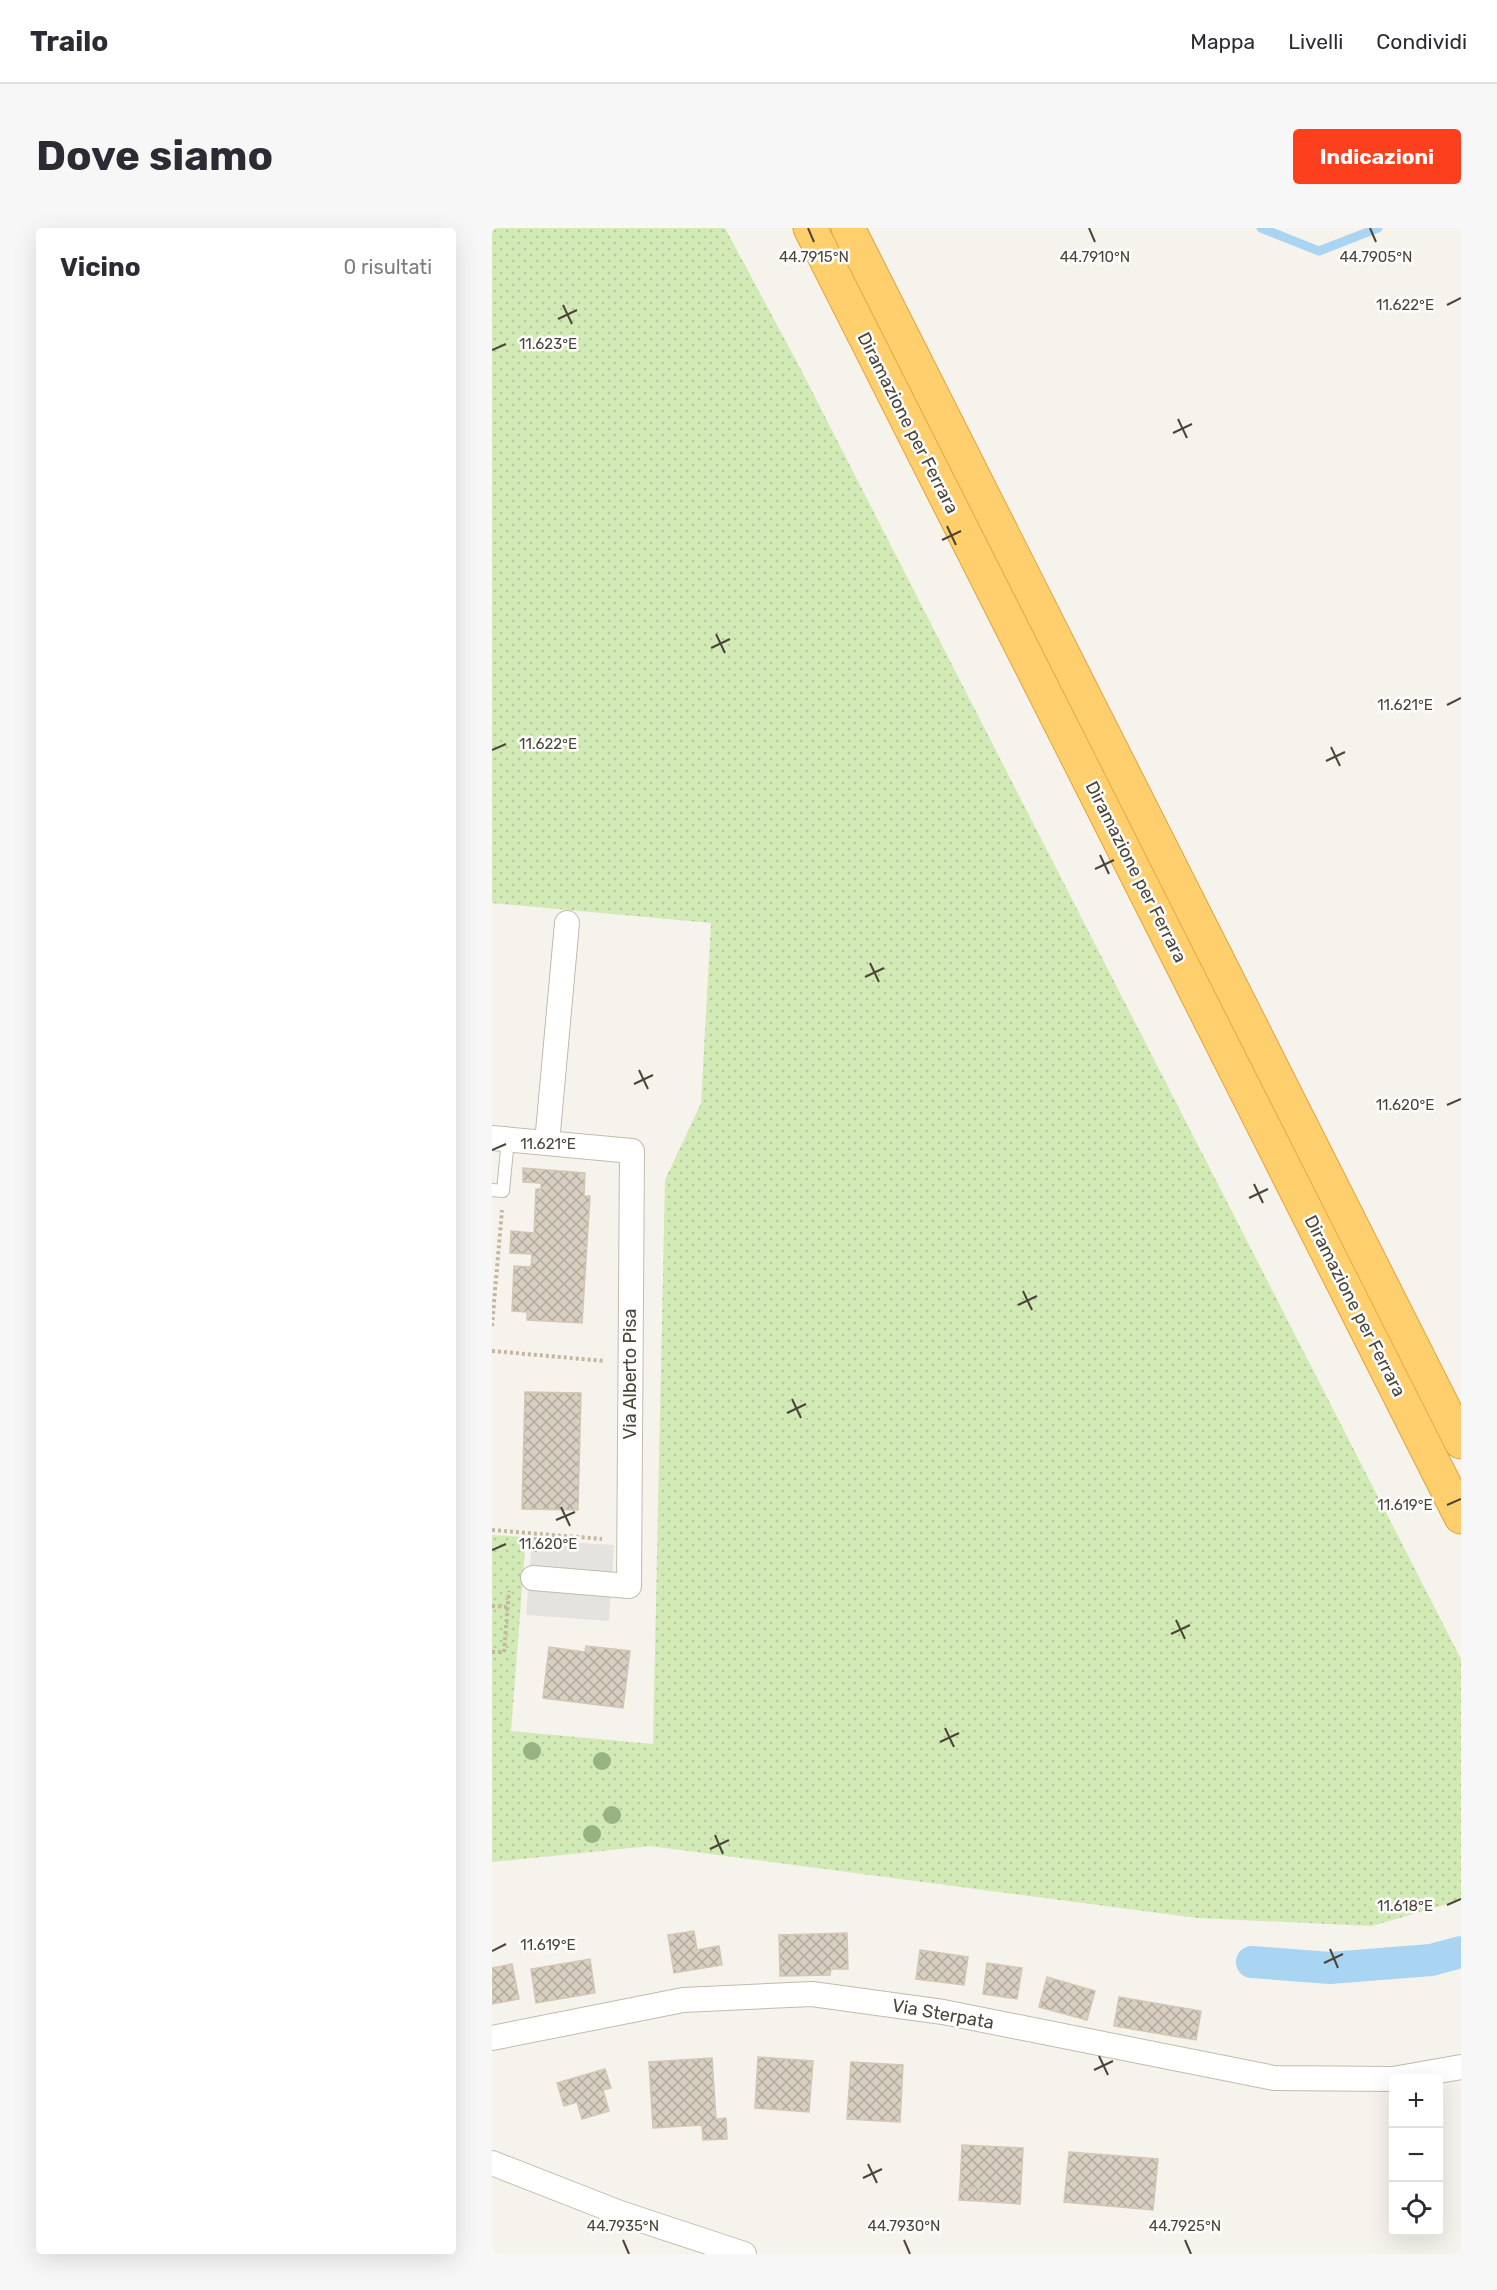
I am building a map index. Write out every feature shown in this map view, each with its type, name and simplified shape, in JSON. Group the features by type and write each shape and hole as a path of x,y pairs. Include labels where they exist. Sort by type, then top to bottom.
{"highway":[{"name":"Diramazione per Ferrara","path":"810,228 1461,1517"},
{"name":"Diramazione per Ferrara","path":"848,228 1461,1442"}],"street":[{"path":"547,1143 567,923"},
{"name":"Via Alberto Pisa","path":"500,1139 632,1151 629,1586 533,1578"},
{"name":"Via Sterpata","path":"492,2038 683,2000 812,1994 943,2012 1274,2078 1394,2079 1461,2067"},
{"path":"492,2163 620,2213 744,2254"}],"lane":[{"name":"Via Alberto Pisa","path":"498,1190 500,1139"}],"path":[{"path":"492,1326 498,1190"},
{"path":"492,1351 631,1363"},
{"path":"492,1530 629,1542"},
{"path":"492,1606 508,1608"}],"green space":[{"path":"492,228 725,228 798,364 1461,1659 1461,1900 1372,1926 1197,1918 650,1846 492,1862 492,1535 526,1537 511,1731 653,1744 665,1180 701,1103 711,923 492,903"}],"shaded area":[{"path":"532,1540 614,1545 609,1621 526,1615"}],"building":[{"path":"523,1168 585,1173 584,1196 590,1196 582,1323 527,1320 527,1312 512,1311 514,1266 531,1267 532,1254 510,1253 511,1231 534,1233 536,1189 541,1189 541,1183 523,1182"},
{"path":"525,1392 581,1393 578,1510 522,1509"},
{"path":"586,1646 630,1651 623,1708 543,1698 549,1647 585,1652"},
{"path":"694,1931 697,1950 719,1946 722,1965 674,1973 668,1935"},
{"path":"847,1933 848,1969 831,1969 830,1975 780,1976 779,1935"},
{"path":"920,1950 968,1957 964,1985 916,1979"},
{"path":"590,1959 595,1993 536,2003 531,1969"},
{"path":"987,1963 1022,1968 1017,1999 983,1994"},
{"path":"512,1964 519,1999 492,2004 492,1968"},
{"path":"1047,1977 1095,1991 1087,2020 1039,2007"},
{"path":"1119,1997 1201,2011 1196,2040 1114,2026"},
{"path":"758,2057 813,2061 809,2112 755,2108"},
{"path":"712,2058 716,2119 726,2118 727,2139 703,2140 702,2125 653,2128 649,2062"},
{"path":"851,2062 903,2065 900,2122 847,2119"},
{"path":"605,2069 611,2088 603,2090 609,2111 582,2119 577,2102 564,2106 557,2083"},
{"path":"962,2145 1023,2148 1020,2204 978,2201 979,2188 960,2187"},
{"path":"1069,2152 1158,2159 1153,2210 1064,2202"},
{"path":"960,2187 979,2188 978,2201 959,2200"}],"waterway":[{"path":"1261,228 1319,251 1378,228"},
{"path":"1252,1962 1330,1968 1431,1960 1461,1952"}]}
